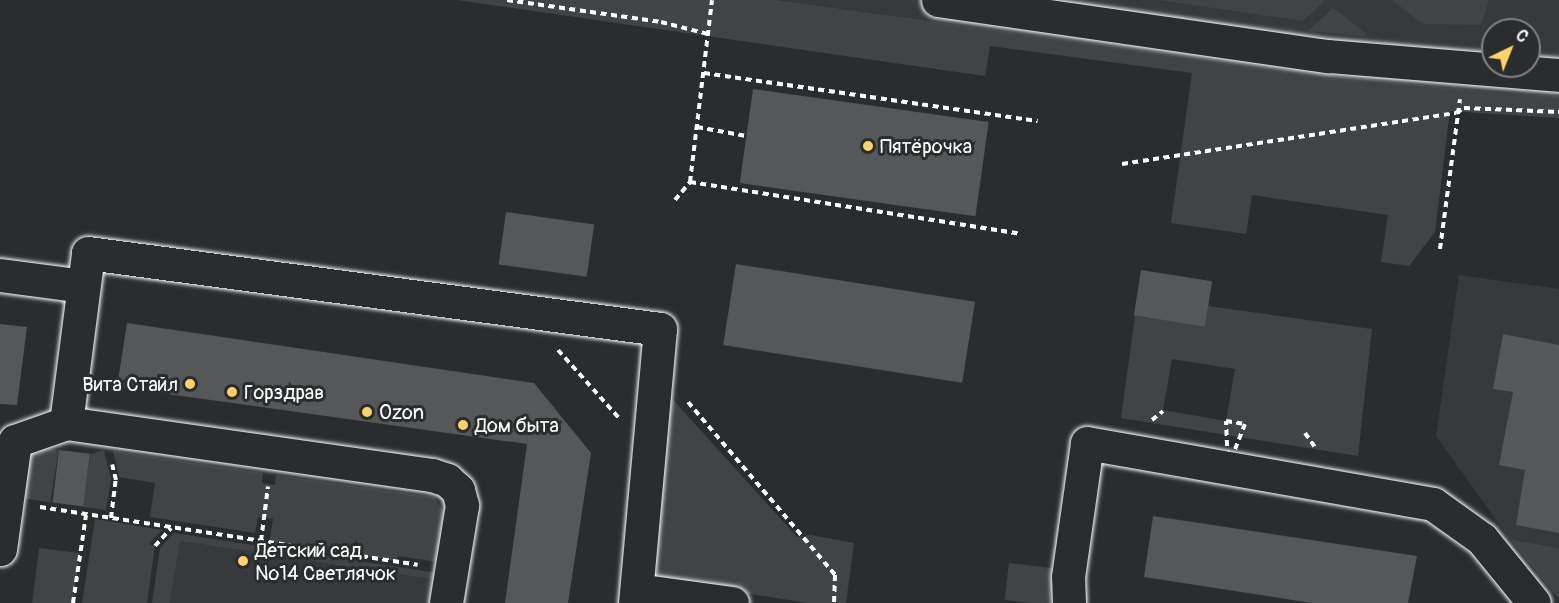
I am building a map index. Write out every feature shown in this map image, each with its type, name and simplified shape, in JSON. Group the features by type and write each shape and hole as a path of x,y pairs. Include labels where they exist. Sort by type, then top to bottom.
{"street":[{"path":"938,0 1328,56 1559,75"},
{"path":"66,423 88,253 660,329 636,596 732,603"},
{"path":"0,275 83,286"},
{"path":"0,549 15,441 66,423 432,475 447,480 458,490 462,505 446,603"},
{"path":"1069,603 1068,577 1087,443 1433,504 1482,539 1534,603"}],"path":[{"path":"507,0 661,22 708,34"},
{"path":"675,200 690,182 712,0"},
{"path":"704,73 1038,121"},
{"path":"1122,164 1456,113 1464,108 1559,112"},
{"path":"1440,249 1456,113"},
{"path":"697,128 746,136"},
{"path":"690,182 1021,234"},
{"path":"525,312 649,453"},
{"path":"657,365 836,575 834,603"},
{"path":"103,429 116,480 111,518"},
{"path":"261,541 273,452"},
{"path":"6,502 452,570"},
{"path":"73,603 86,514"},
{"path":"155,546 171,527"}],"shaded area":[{"path":"457,0 777,0 1319,74 1491,92 1559,96 1559,118 1450,111 1435,232 1409,266 1381,262 1388,215 1252,195 1246,234 1171,223 1192,73 990,46 985,76"},
{"path":"777,0 1559,0 1559,96 1491,92 1319,74"},
{"path":"1158,0 1323,0 1324,1 1303,21"},
{"path":"1392,0 1489,0 1483,18 1481,18 1481,25 1423,24"},
{"path":"1333,8 1366,33 1364,36 1308,31"},
{"path":"1459,275 1559,289 1559,548 1510,539 1436,436"},
{"path":"1208,306 1372,329 1358,456 1121,418 1135,316 1205,326","holes":["1172,359 1235,369 1226,421 1163,410"]},
{"path":"667,393 797,537 811,535 854,543 846,603 808,603 666,581 658,574 654,559"},
{"path":"26,445 59,450 50,503 18,497"},
{"path":"104,450 111,479 106,510 83,507 90,454"},
{"path":"113,451 263,473 262,483 275,485 276,475 434,497 444,512 438,562 398,556 397,561 269,543 273,519 258,517 255,533 150,517 155,483 119,477"},
{"path":"95,519 162,530 149,544 155,546 147,603 82,603"},
{"path":"174,533 438,573 437,580 180,541 170,603 152,603 160,548"},
{"path":"1510,539 1559,548 1559,599"},
{"name":"Детский сад №14 Светлячок","path":"180,541 437,580 433,603 170,603"},
{"path":"39,548 80,553 74,603 32,603"},
{"path":"1009,563 1055,569 1050,603 1004,600"}],"building":[{"path":"753,89 989,122 975,216 740,183"},
{"path":"506,212 594,224 587,277 499,264"},
{"path":"736,264 975,302 962,383 723,345"},
{"path":"1141,270 1212,281 1205,327 1134,315"},
{"path":"127,323 534,383 591,453 568,603 505,603 527,444 117,387"},
{"path":"0,324 27,327 17,405 0,404"},
{"path":"1503,334 1559,345 1559,533 1516,525 1525,470 1499,465 1513,392 1493,389"},
{"path":"59,450 90,454 83,506 53,503"},
{"path":"1153,516 1417,556 1408,603 1312,603 1144,577"}],"place":[{"name":"Пятёрочка","path":"868,146"},
{"name":"Вита Стайл","path":"190,384"},
{"name":"Горздрав","path":"232,392"},
{"name":"Ozon","path":"367,412"},
{"name":"Дом быта","path":"463,425"},
{"name":"Детский сад №14 Светлячок","path":"243,561"}]}
